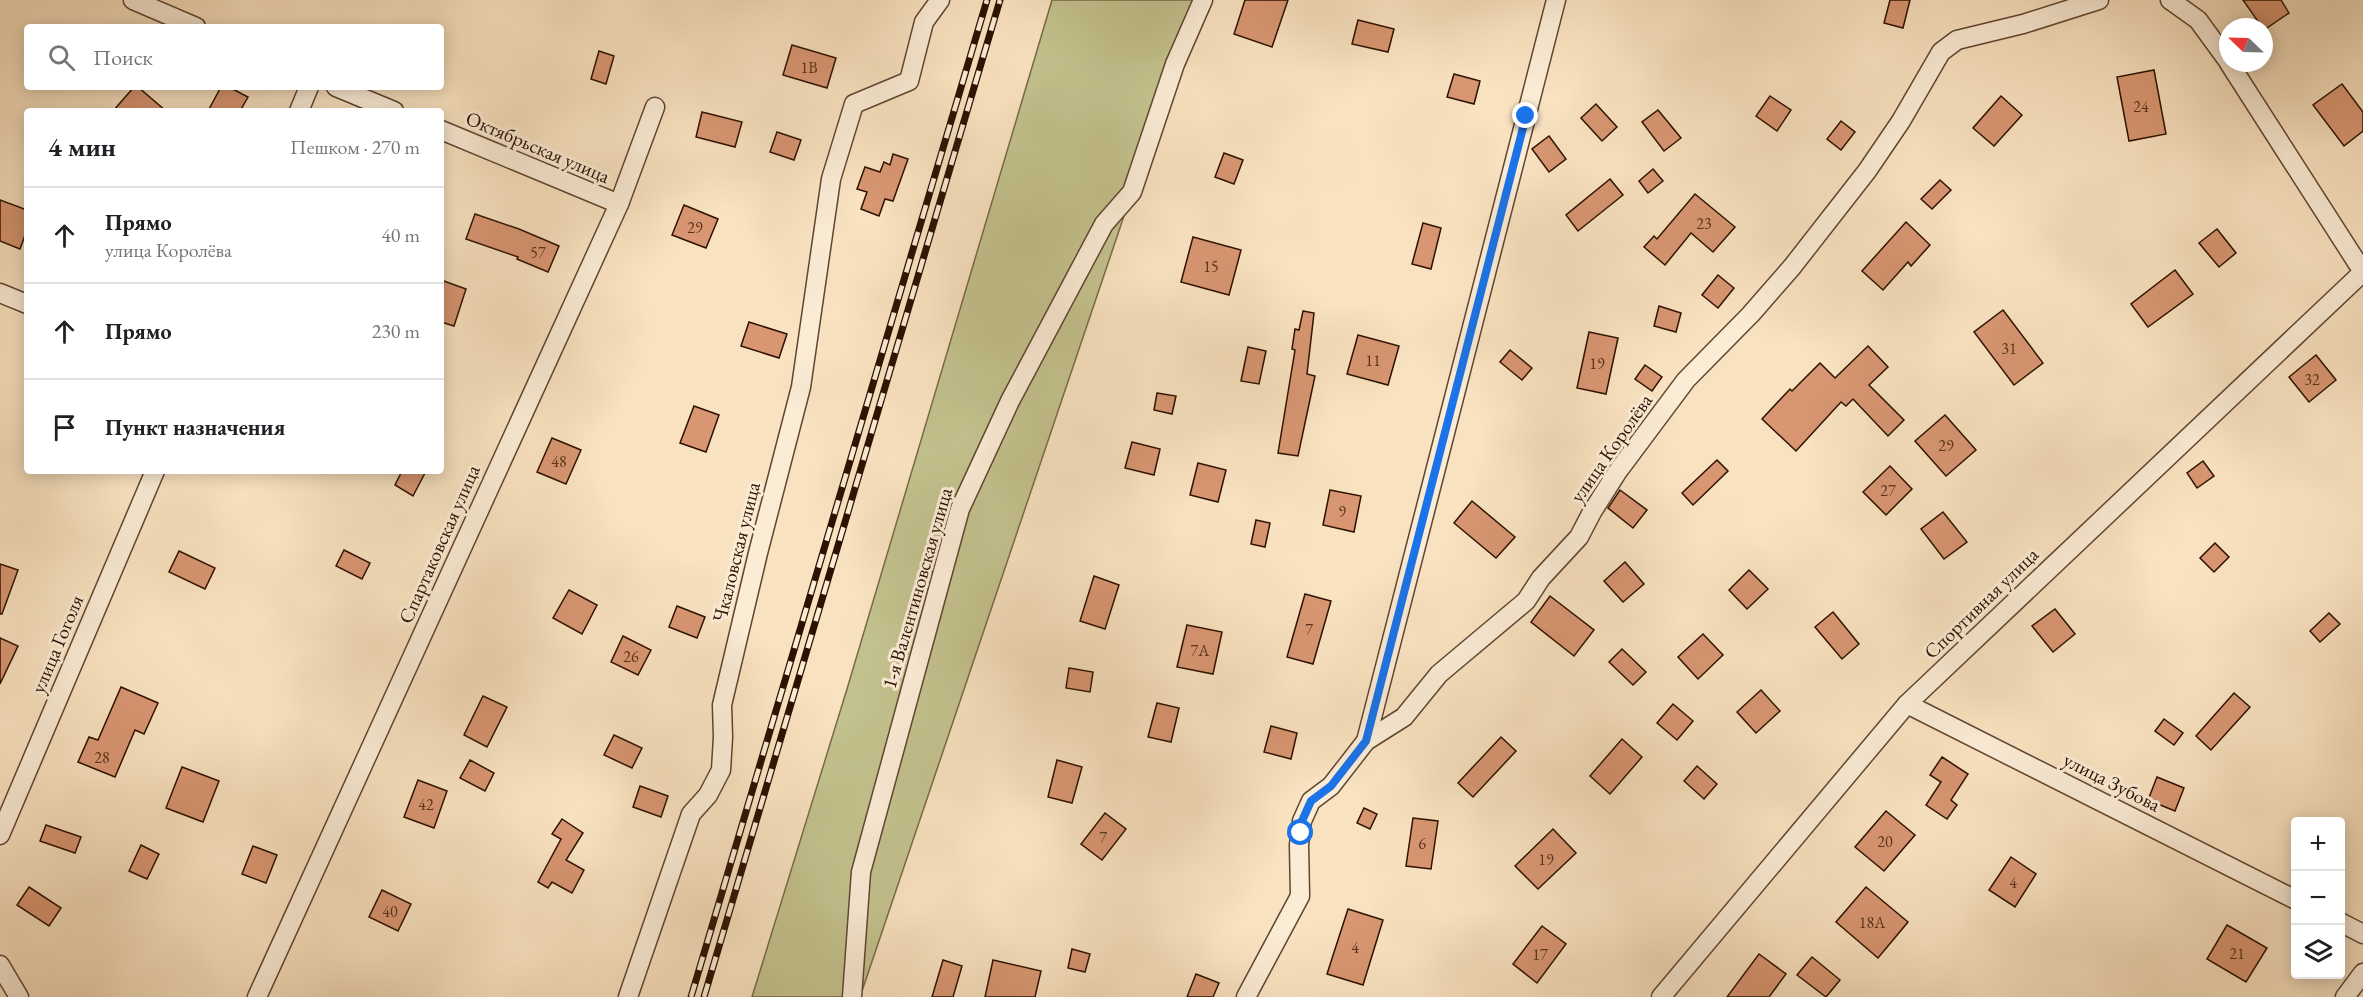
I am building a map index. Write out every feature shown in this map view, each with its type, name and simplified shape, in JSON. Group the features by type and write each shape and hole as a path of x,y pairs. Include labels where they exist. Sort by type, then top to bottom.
{"street":[{"path":"133,0 189,24"},
{"name":"Чкаловская улица","path":"628,997 691,814 708,795 721,770 722,705 758,552 801,387 831,179 854,104 909,81 924,22 940,0"},
{"name":"1-я Валентиновская улица","path":"852,997 861,872 960,509 1010,401 1104,224 1132,192 1175,64 1203,0"},
{"path":"1366,741 1556,0"},
{"name":"улица Королёва","path":"1246,997 1300,896 1299,845 1302,821 1311,801 1331,786 1366,741 1404,717 1439,674 1526,601 1541,578 1579,537 1618,471 1686,380 1751,314 1792,267 1867,171 1941,52 1957,40 2024,24 2099,0"},
{"path":"2170,0 2198,20 2219,48"},
{"path":"2235,72 2363,272"},
{"path":"300,108 308,90"},
{"path":"343,90 387,108"},
{"name":"Спартаковская улица","path":"257,997 619,204 655,107"},
{"name":"Октябрьская улица","path":"444,131 619,204"},
{"name":"Спортивная улица","path":"1662,997 1907,704 2363,272"},
{"path":"0,293 24,302"},
{"name":"улица Гоголя","path":"0,835 154,474"},
{"name":"улица Зубова","path":"1907,704 2291,898"},
{"path":"2345,925 2363,934"},
{"path":"0,965 19,997"},
{"path":"2345,997 2363,973"}],"shaded area":[{"path":"1052,0 1197,0 860,997 752,997 847,689"}],"building":[{"path":"1245,0 1288,0 1272,47 1234,34"},
{"path":"1890,0 1910,0 1903,28 1884,23"},
{"path":"2243,0 2281,0 2289,13 2273,24 2273,18 2256,18"},
{"path":"1358,20 1394,29 1388,52 1352,44"},
{"path":"792,45 836,58 827,88 783,75"},
{"path":"599,51 614,56 606,84 591,79"},
{"path":"2154,70 2166,134 2129,141 2117,77"},
{"path":"1454,74 1480,81 1474,104 1447,97"},
{"path":"2342,84 2363,112 2363,131 2344,146 2313,105"},
{"path":"131,90 142,90 162,108 116,108"},
{"path":"219,90 235,90 248,97 242,108 210,108"},
{"path":"1770,96 1791,110 1777,131 1756,116"},
{"path":"2001,96 2022,115 1994,146 1973,128"},
{"path":"1596,104 1617,127 1602,141 1581,118"},
{"path":"1658,110 1681,138 1664,151 1642,122"},
{"path":"702,112 742,122 735,147 696,137"},
{"path":"1841,121 1855,132 1841,150 1827,139"},
{"path":"777,132 801,140 794,160 770,152"},
{"path":"1549,136 1566,159 1549,172 1532,149"},
{"path":"1224,153 1243,160 1234,184 1215,177"},
{"path":"893,154 908,159 893,201 885,199 879,216 861,209 867,192 857,189 865,167 880,172 884,162 890,165"},
{"path":"1653,169 1663,181 1648,193 1639,181"},
{"path":"1610,179 1623,195 1578,231 1566,215"},
{"path":"1940,180 1951,190 1932,209 1921,199"},
{"path":"1695,194 1735,227 1713,252 1691,233 1665,265 1644,247 1654,236 1657,239"},
{"path":"0,200 24,209 24,238 20,249 0,241"},
{"path":"684,205 718,219 706,248 672,235"},
{"path":"475,214 559,246 548,272 517,259 518,257 466,239"},
{"path":"1906,222 1930,245 1911,266 1908,262 1883,290 1862,271"},
{"path":"1423,223 1441,228 1431,269 1412,264"},
{"path":"2217,229 2236,253 2219,267 2199,243"},
{"path":"1193,237 1241,250 1229,295 1181,282"},
{"path":"2175,270 2193,294 2148,327 2131,304"},
{"path":"1718,275 1734,288 1718,308 1702,295"},
{"path":"444,281 466,289 454,326 444,323"},
{"path":"1659,306 1681,313 1676,332 1654,326"},
{"path":"2003,310 2043,363 2014,385 1974,332"},
{"path":"1303,311 1314,313 1307,374 1315,376 1298,456 1278,453 1295,350 1292,349 1295,329 1299,330"},
{"path":"749,322 787,334 779,358 741,346"},
{"path":"1589,332 1618,338 1606,394 1577,388"},
{"path":"1358,335 1399,346 1388,385 1347,374"},
{"path":"1868,346 1888,367 1869,385 1904,420 1888,436 1853,399 1846,406 1841,402 1796,451 1762,419 1790,389 1792,391 1820,363 1835,378"},
{"path":"1248,347 1266,351 1259,384 1241,381"},
{"path":"1510,350 1532,368 1522,380 1500,362"},
{"path":"2316,355 2336,380 2309,402 2289,377"},
{"path":"1645,365 1662,377 1652,391 1635,379"},
{"path":"1157,393 1176,396 1172,414 1154,410"},
{"path":"694,406 719,415 706,452 680,443"},
{"path":"1945,415 1976,450 1946,476 1915,441"},
{"path":"552,438 581,450 566,484 537,472"},
{"path":"1132,442 1160,449 1154,475 1125,468"},
{"path":"1717,460 1728,471 1693,505 1682,493"},
{"path":"2203,461 2214,476 2197,488 2187,473"},
{"path":"1198,463 1226,470 1218,502 1190,495"},
{"path":"1890,466 1912,489 1886,515 1863,492"},
{"path":"400,474 424,474 413,496 395,485"},
{"path":"1330,490 1361,496 1354,532 1323,525"},
{"path":"1620,490 1647,510 1633,528 1608,508"},
{"path":"1472,501 1515,537 1496,558 1454,523"},
{"path":"1943,512 1967,542 1944,559 1921,529"},
{"path":"1256,520 1270,523 1265,547 1251,544"},
{"path":"2215,543 2229,557 2214,572 2200,558"},
{"path":"344,550 370,563 362,579 336,566"},
{"path":"179,551 215,568 205,589 169,572"},
{"path":"1625,562 1644,584 1623,602 1604,581"},
{"path":"0,564 18,570 2,614 0,614"},
{"path":"1749,570 1768,589 1747,609 1729,590"},
{"path":"1094,576 1119,585 1105,629 1080,621"},
{"path":"569,590 597,605 582,634 553,618"},
{"path":"1305,594 1331,601 1313,664 1287,657"},
{"path":"1550,596 1594,630 1574,656 1531,622"},
{"path":"677,606 705,617 697,638 669,627"},
{"path":"2055,609 2075,634 2053,652 2032,626"},
{"path":"1833,612 1859,644 1842,659 1815,627"},
{"path":"2329,613 2340,624 2320,642 2310,631"},
{"path":"1187,625 1222,632 1213,674 1177,667"},
{"path":"1703,634 1723,655 1698,679 1678,657"},
{"path":"623,636 651,650 638,675 611,662"},
{"path":"0,638 18,646 0,684"},
{"path":"1622,649 1646,672 1633,685 1609,662"},
{"path":"1069,668 1093,672 1090,692 1066,688"},
{"path":"121,687 158,703 144,734 135,730 115,777 78,762 89,737 98,740"},
{"path":"1761,690 1780,711 1756,733 1737,712"},
{"path":"2234,693 2250,707 2211,750 2196,736"},
{"path":"483,696 507,707 487,747 464,735"},
{"path":"1157,703 1179,708 1171,742 1148,737"},
{"path":"1673,704 1693,721 1677,740 1657,723"},
{"path":"2164,719 2183,733 2174,745 2155,731"},
{"path":"1271,726 1297,733 1291,759 1264,752"},
{"path":"614,735 642,748 632,768 604,755"},
{"path":"1501,737 1516,751 1473,797 1458,783"},
{"path":"1622,739 1642,757 1610,794 1590,776"},
{"path":"1942,757 1968,774 1951,800 1957,805 1947,819 1926,805 1941,782 1930,775"},
{"path":"470,760 494,773 485,791 460,778"},
{"path":"1057,760 1082,767 1072,803 1048,797"},
{"path":"1697,766 1717,784 1704,799 1684,781"},
{"path":"182,767 219,781 203,822 166,808"},
{"path":"2157,777 2184,788 2175,811 2148,800"},
{"path":"418,780 447,791 434,828 404,817"},
{"path":"640,786 668,796 661,817 633,807"},
{"path":"1364,808 1377,814 1370,829 1357,823"},
{"path":"1886,811 1915,835 1884,871 1855,847"},
{"path":"1105,813 1126,829 1102,860 1081,844"},
{"path":"1413,818 1438,821 1431,869 1406,866"},
{"path":"562,819 583,833 566,860 584,870 572,893 552,882 548,888 538,882 561,839 552,834"},
{"path":"46,825 81,837 75,853 40,841"},
{"path":"1553,829 1576,853 1538,889 1515,866"},
{"path":"141,845 159,854 147,879 129,871"},
{"path":"253,846 277,855 266,883 242,874"},
{"path":"2011,857 2036,874 2015,907 1989,890"},
{"path":"29,887 61,908 49,926 17,905"},
{"path":"1866,887 1908,922 1878,958 1836,922"},
{"path":"382,890 411,904 398,931 369,917"},
{"path":"1348,909 1383,920 1363,985 1327,974"},
{"path":"2227,925 2267,948 2246,982 2207,959"},
{"path":"1542,926 1566,944 1537,983 1513,964"},
{"path":"1072,949 1090,954 1085,972 1068,968"},
{"path":"1759,954 1786,974 1769,997 1727,997"},
{"path":"1812,957 1840,980 1826,997 1797,975"},
{"path":"943,960 962,966 953,997 932,997"},
{"path":"993,960 1041,971 1035,997 985,997"},
{"path":"1196,974 1219,983 1213,997 1187,997"}],"railway":[{"path":"691,997 987,0"},
{"path":"704,997 1000,0"}],"route":[{"path":"1301,833 1302,821 1311,801 1331,786 1366,741 1526,116"}]}
